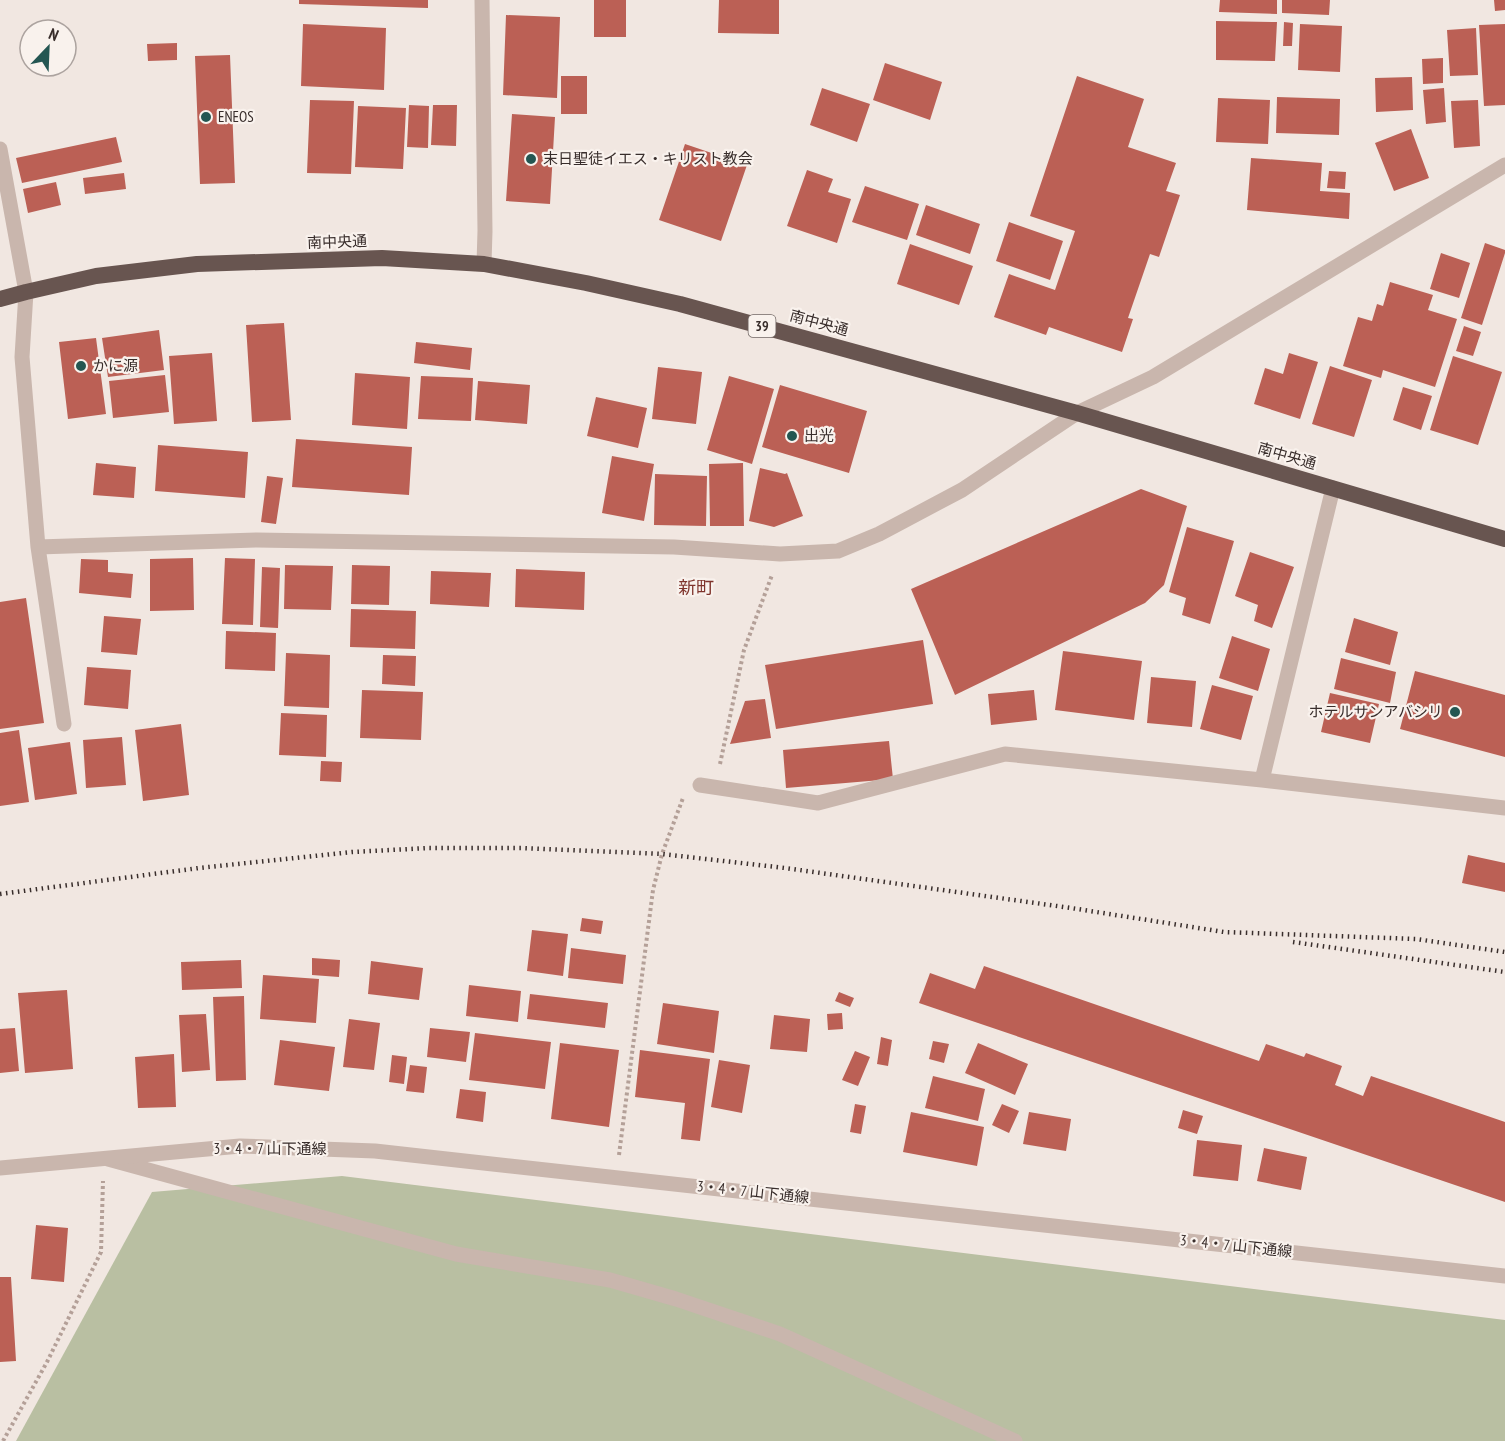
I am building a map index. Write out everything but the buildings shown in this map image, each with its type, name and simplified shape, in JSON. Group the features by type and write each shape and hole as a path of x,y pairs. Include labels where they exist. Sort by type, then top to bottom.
{"highway":[{"name":"南中央通","path":"0,299 96,276 196,264 382,258 484,264 680,304 1077,413 1505,540"}],"street":[{"path":"482,0 484,264"},
{"path":"0,149 26,292 22,357 38,547 64,724"},
{"path":"38,547 256,540 674,547 780,554 838,551 879,534 962,490 1077,413 1153,377 1505,165"},
{"path":"1262,780 1333,489"},
{"path":"700,785 818,803 1005,754 1505,808"},
{"name":"3・4・7 山下通線","path":"0,1168 240,1146 375,1151 1505,1276"},
{"path":"104,1158 456,1254 610,1280 676,1299 780,1334 1016,1441"}],"path":[{"path":"616,1177 653,890 662,854 685,792 717,779 744,650 780,554"},
{"path":"3,1441 47,1362 101,1252 104,1158"}],"green space":[{"path":"342,1176 1505,1320 1505,1441 16,1441 152,1192"}],"railway":[{"path":"0,894 199,868 352,852 429,848 522,848 662,854 785,868 1224,932 1416,939 1505,952"},
{"path":"1293,942 1505,972"}],"place":[{"name":"ENEOS","path":"206,117"},
{"name":"末日聖徒イエス・キリスト教会","path":"531,159"},
{"name":"かに源","path":"81,366"},
{"name":"出光","path":"792,436"},
{"name":"ホテルサンアバシリ","path":"1455,712"}],"district":[{"name":"新町","path":"696,588"}]}
